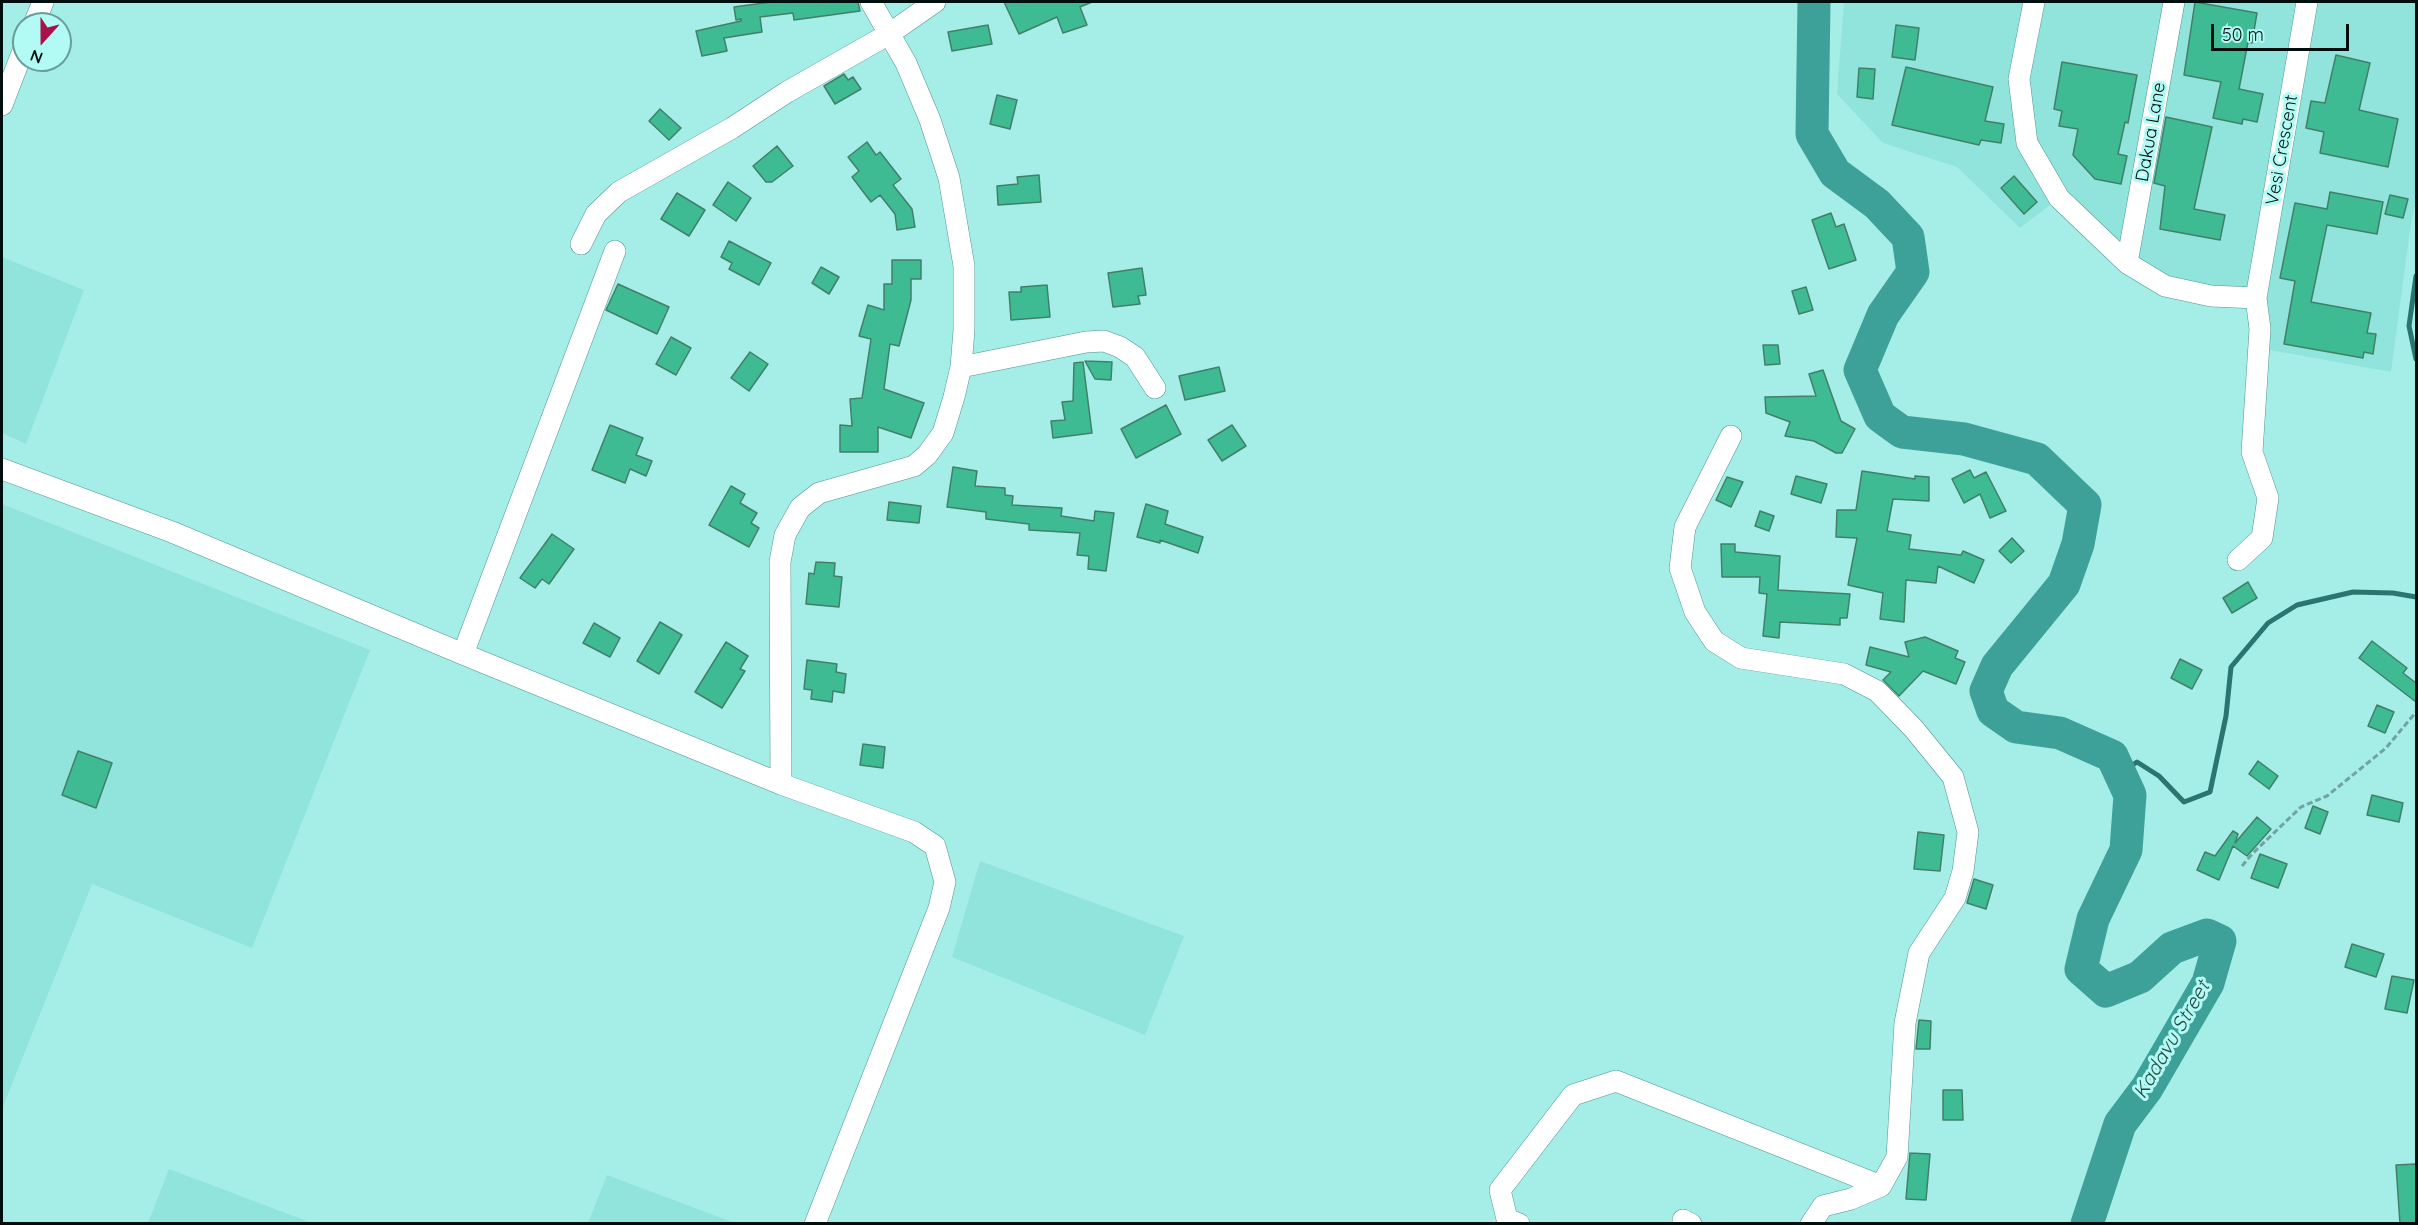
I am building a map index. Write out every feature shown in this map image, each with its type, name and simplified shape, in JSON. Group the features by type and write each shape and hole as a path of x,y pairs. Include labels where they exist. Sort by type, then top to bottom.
{"street":[{"path":"781,784 780,562 785,534 800,508 819,493 914,466 927,455 943,433 961,367 964,330 964,266 949,178 930,120 906,63 872,2"},
{"path":"581,244 589,223 619,192 687,156 787,92 889,34 935,2"},
{"path":"2034,2 2019,79 2027,143 2059,198 2127,263 2165,286 2211,296 2256,298"},
{"name":"Dakua Lane","path":"2127,263 2174,2"},
{"name":"Vesi Crescent","path":"2238,560 2262,538 2268,498 2252,452 2260,329 2256,298 2307,2"},
{"path":"2,105 15,72"},
{"path":"463,654 615,251"},
{"path":"961,367 1086,342 1104,341 1120,347 1135,357 1155,388"},
{"path":"1731,436 1685,526 1680,568 1695,612 1714,641 1742,658 1844,674 1877,691 1914,729 1953,777 1968,832 1963,871 1955,898 1919,953 1905,1023 1897,1157 1881,1186 1851,1199 1823,1206 1810,1224"},
{"path":"2,469 172,532 781,784 914,832 935,846 945,882 939,908 815,1224"},
{"path":"1519,1224 1507,1219 1500,1190 1573,1095 1616,1081 1881,1186"}],"path":[{"path":"2242,866 2301,807 2327,796 2386,748 2416,712"}],"shaded area":[{"path":"1844,2 2416,2 2416,198 2391,372 2259,348 2256,298 2165,286 2059,198 2020,228 1957,167 1883,143 1837,94"},
{"path":"2,257 84,290 26,444 2,433"},
{"path":"2,504 370,650 252,948 92,884 2,1109"},
{"path":"980,861 1184,936 1145,1035 952,957"},
{"path":"169,1169 312,1223 148,1223"},
{"path":"607,1175 735,1223 588,1223"}],"building":[{"path":"771,2 858,2 860,11 794,20 793,13 760,17 762,32 724,38 727,51 702,56 696,31 741,21 741,19 736,20 734,7"},
{"path":"1004,2 1092,2 1080,7 1087,25 1063,33 1057,17 1019,34"},
{"path":"2195,2 2257,13 2252,43 2248,42 2239,89 2263,94 2257,122 2243,119 2242,124 2213,118 2221,82 2184,75"},
{"path":"988,25 992,44 952,51 948,32"},
{"path":"1896,25 1919,28 1915,60 1892,57"},
{"path":"2336,55 2370,63 2359,110 2398,119 2388,167 2320,153 2324,132 2306,128 2311,101 2325,103"},
{"path":"2062,62 2137,75 2128,123 2125,122 2118,154 2127,156 2121,184 2095,179 2073,155 2078,129 2059,126 2062,111 2054,109"},
{"path":"1906,67 1993,87 1985,121 2004,124 2001,143 1981,140 1979,145 1892,125"},
{"path":"1859,68 1875,69 1873,99 1857,97"},
{"path":"844,74 848,80 853,77 861,89 835,104 824,86"},
{"path":"997,95 1017,100 1010,129 990,124"},
{"path":"660,109 681,128 669,140 649,121"},
{"path":"2166,117 2212,127 2194,209 2225,215 2220,240 2160,229 2165,186 2154,183"},
{"path":"867,142 876,155 880,152 901,179 893,185 912,209 915,227 897,230 895,214 880,195 871,202 852,177 859,171 848,157"},
{"path":"777,146 793,166 772,182 766,182 753,166"},
{"path":"1039,175 1041,202 998,205 997,186 1018,184 1017,177"},
{"path":"2014,176 2037,202 2024,214 2001,188"},
{"path":"728,182 751,198 736,221 713,205"},
{"path":"2330,192 2383,202 2377,234 2327,225 2311,302 2371,313 2367,333 2376,334 2373,354 2364,352 2363,358 2284,344 2295,281 2280,278 2295,203 2327,209"},
{"path":"677,193 705,210 689,236 661,219"},
{"path":"2390,195 2408,199 2403,218 2385,214"},
{"path":"1831,213 1836,227 1844,224 1856,260 1829,269 1812,220"},
{"path":"729,241 771,263 759,285 729,269 732,263 721,257"},
{"path":"892,260 921,260 921,279 911,279 911,300 899,346 890,344 884,389 924,403 911,438 878,427 878,452 840,452 840,425 852,426 850,399 862,398 871,339 859,336 868,305 884,310 884,284 892,284"},
{"path":"821,267 839,277 829,294 812,283"},
{"path":"1142,268 1146,295 1138,296 1140,304 1113,307 1108,273"},
{"path":"618,284 669,307 657,334 606,310"},
{"path":"1047,285 1050,317 1011,320 1009,292 1021,292 1021,287"},
{"path":"1806,287 1813,310 1799,314 1792,291"},
{"path":"671,337 691,348 676,375 656,364"},
{"path":"1763,345 1778,345 1780,364 1765,365"},
{"path":"750,352 768,364 749,391 731,378"},
{"path":"1085,361 1112,362 1111,380 1095,379"},
{"path":"1083,362 1092,433 1053,438 1051,421 1065,420 1062,402 1073,401 1074,363"},
{"path":"1219,367 1225,391 1185,400 1179,376"},
{"path":"1823,370 1841,421 1855,429 1842,453 1836,453 1814,441 1785,436 1790,422 1766,413 1765,397 1816,396 1809,374"},
{"path":"1166,405 1181,434 1136,458 1121,429"},
{"path":"610,425 643,438 636,455 652,461 646,476 630,469 625,483 592,470"},
{"path":"1232,425 1246,446 1222,461 1208,440"},
{"path":"953,467 977,471 975,486 1005,488 1005,495 1013,496 1012,505 1062,508 1061,516 1094,521 1095,511 1114,513 1106,571 1088,569 1089,556 1077,555 1080,533 1029,530 1029,524 986,519 986,512 947,507"},
{"path":"1970,470 1974,478 1986,472 2006,511 1990,518 1980,494 1964,503 1952,479"},
{"path":"1862,471 1915,479 1915,476 1929,477 1929,501 1893,499 1887,531 1911,535 1909,549 1961,555 1963,551 1984,560 1974,583 1938,566 1936,583 1906,580 1904,622 1880,619 1883,593 1848,585 1857,538 1836,537 1837,510 1856,510"},
{"path":"1796,476 1827,484 1821,503 1791,494"},
{"path":"1727,477 1743,482 1731,507 1716,500"},
{"path":"731,486 745,494 740,503 757,513 751,523 759,528 749,547 709,525"},
{"path":"889,502 921,506 919,523 887,520"},
{"path":"1146,504 1168,511 1165,524 1203,537 1198,553 1160,540 1160,543 1137,537"},
{"path":"1760,511 1774,516 1769,531 1755,526"},
{"path":"552,534 574,549 549,584 542,579 535,588 520,578"},
{"path":"2012,538 2024,551 2011,563 1999,551"},
{"path":"1721,544 1735,544 1735,552 1780,556 1778,590 1850,594 1847,618 1840,618 1840,625 1780,622 1779,638 1763,636 1767,594 1759,593 1760,577 1722,577"},
{"path":"816,562 835,563 834,576 842,577 839,607 806,604 809,573 814,574"},
{"path":"2248,582 2257,598 2232,613 2223,598"},
{"path":"660,622 682,635 659,674 637,661"},
{"path":"594,623 620,638 610,657 583,643"},
{"path":"1925,637 1958,651 1955,658 1965,662 1956,684 1923,671 1899,696 1883,680 1891,672 1866,665 1870,647 1909,657 1905,642"},
{"path":"2372,641 2407,668 2403,673 2416,683 2416,702 2359,658"},
{"path":"726,642 748,656 740,669 745,671 722,708 695,692"},
{"path":"2180,659 2202,670 2192,689 2171,678"},
{"path":"807,660 837,664 836,672 846,674 844,693 833,691 832,702 811,699 812,690 804,689"},
{"path":"2377,705 2394,712 2385,733 2368,726"},
{"path":"863,744 885,747 883,768 860,765"},
{"path":"78,751 112,763 96,808 62,795"},
{"path":"2258,761 2278,776 2269,789 2249,774"},
{"path":"2372,795 2403,803 2399,822 2367,815"},
{"path":"2313,806 2328,812 2320,834 2305,828"},
{"path":"2257,817 2271,829 2247,856 2233,846 2219,880 2197,870 2205,852 2215,856 2233,831 2238,834 2235,843"},
{"path":"1918,832 1944,835 1940,871 1914,869"},
{"path":"2260,854 2287,864 2278,888 2251,878"},
{"path":"1974,879 1993,885 1986,909 1967,903"},
{"path":"2352,944 2384,954 2376,977 2345,967"},
{"path":"2392,976 2414,980 2407,1013 2385,1009"},
{"path":"1919,1020 1931,1021 1930,1049 1916,1049"},
{"path":"1943,1090 1962,1090 1963,1120 1943,1120"},
{"path":"1910,1153 1930,1154 1926,1200 1906,1199"},
{"path":"2416,1164 2416,1224 2400,1224 2396,1165"}],"waterway":[{"name":"Kadavu Street","path":"1814,2 1812,134 1835,173 1877,204 1908,237 1913,272 1883,315 1860,370 1880,416 1902,432 1964,439 2037,459 2085,505 2078,544 2064,584 1997,666 1986,691 1993,711 2016,727 2060,733 2112,756 2130,795 2126,850 2093,919 2081,969 2106,991 2140,977 2172,948 2207,935 2220,941 2208,983 2147,1088 2120,1124 2087,1224"},
{"path":"2416,276 2409,326 2416,359"},
{"path":"2121,773 2137,762 2159,776 2184,802 2210,792 2226,716 2231,667 2268,623 2297,605 2353,592 2393,593 2416,597"}]}
